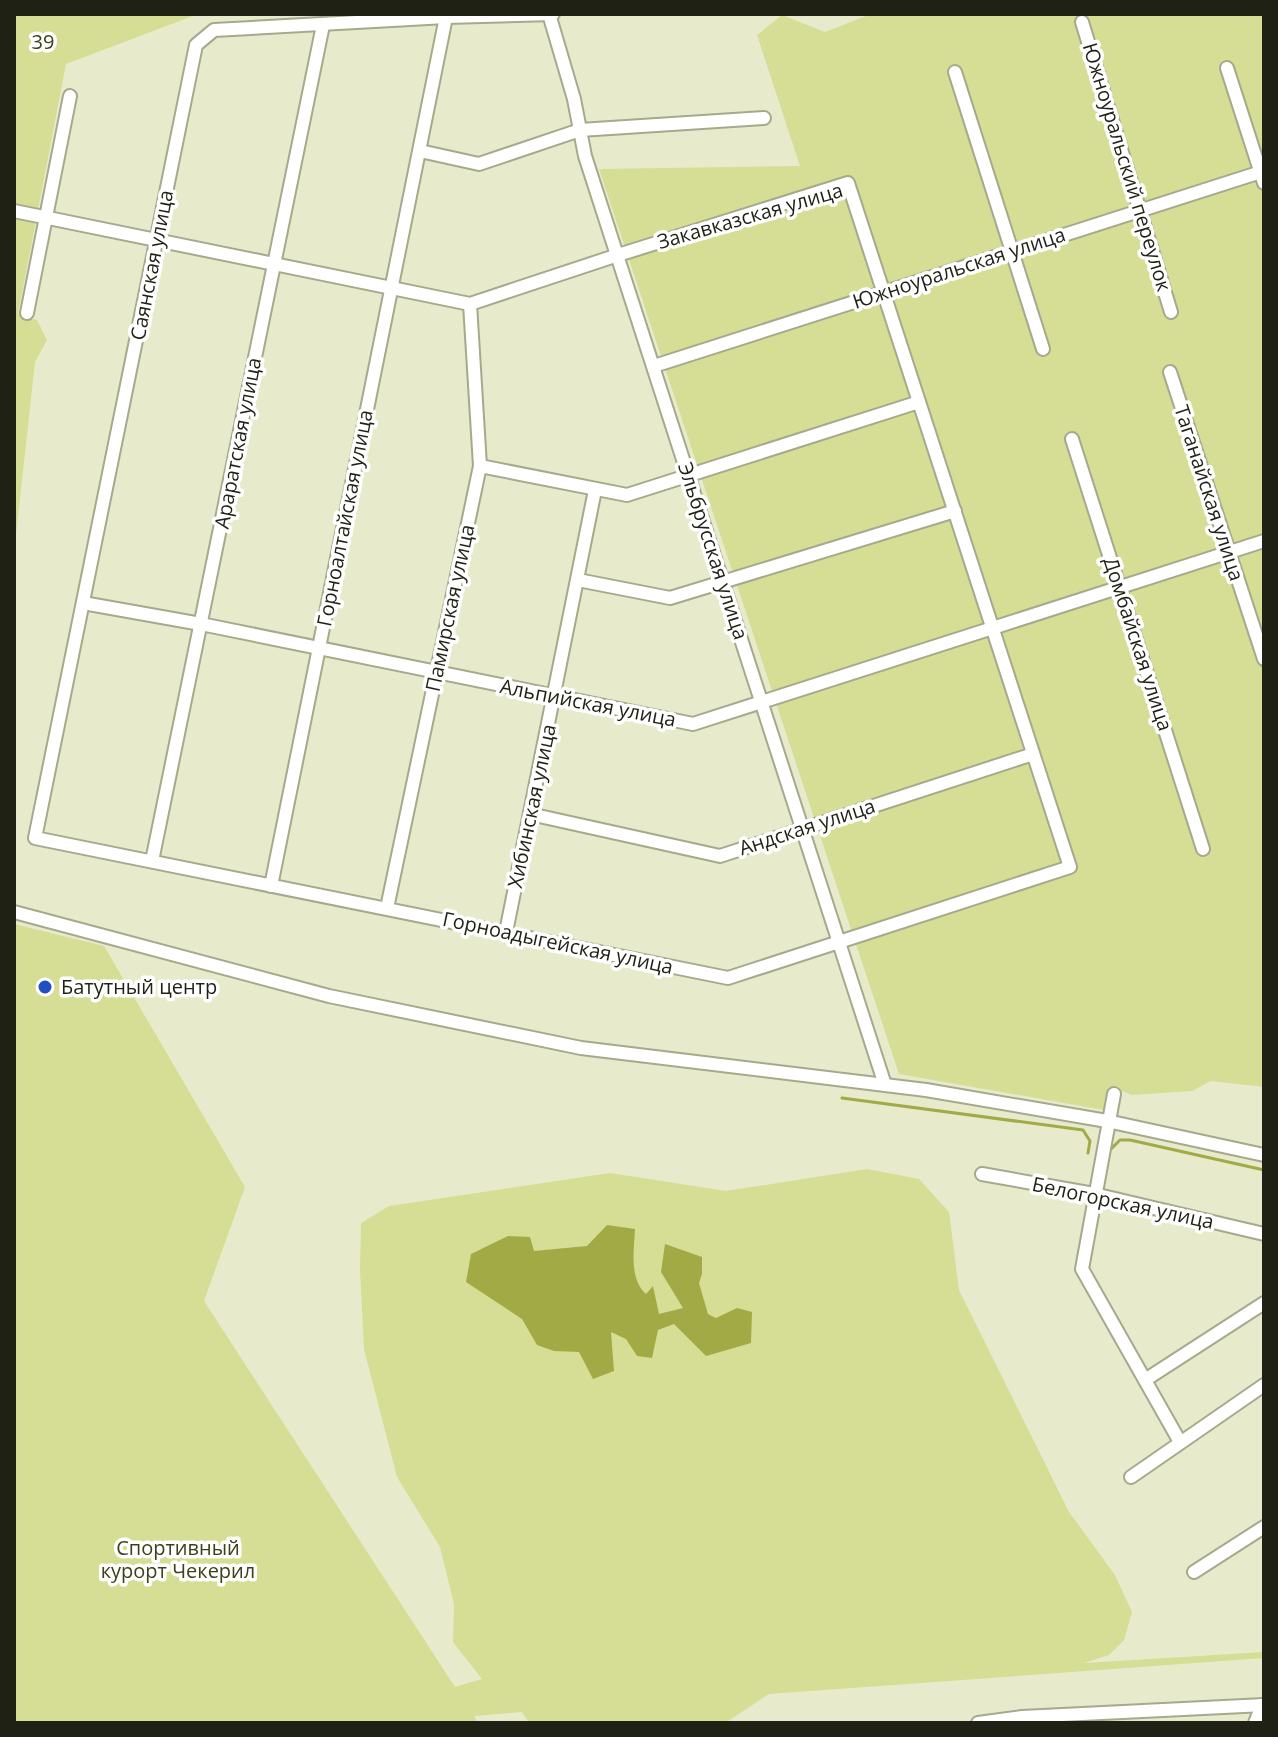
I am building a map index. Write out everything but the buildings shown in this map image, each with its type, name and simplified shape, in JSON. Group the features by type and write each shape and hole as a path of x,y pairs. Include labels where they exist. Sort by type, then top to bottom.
{"street":[{"name":"Саянская улица","path":"35,838 196,45 214,30 550,14"},
{"name":"Эльбрусская улица","path":"550,14 574,99 585,156 885,1085"},
{"name":"Горноалтайская улица","path":"271,886 446,17"},
{"name":"Южноуральский переулок","path":"1082,22 1171,312"},
{"name":"Араратская улица","path":"152,861 323,25"},
{"path":"1227,68 1263,175"},
{"path":"955,72 1043,349"},
{"path":"27,313 70,96"},
{"path":"420,151 479,164 580,130 764,118"},
{"name":"Южноуральская улица","path":"654,366 1140,210 1263,175"},
{"name":"Закавказская улица","path":"470,304 848,183 1070,867"},
{"path":"14,211 470,304"},
{"name":"Памирская улица","path":"387,908 480,466 470,304"},
{"name":"Таганайская улица","path":"1170,372 1264,659"},
{"path":"480,466 627,495 919,402"},
{"name":"Домбайская улица","path":"1072,439 1203,849"},
{"name":"Хибинская улица","path":"506,932 595,490"},
{"path":"578,580 670,598 955,511"},
{"name":"Альпийская улица","path":"83,603 693,724 1264,541"},
{"name":"Андская улица","path":"530,814 720,856 1033,754"},
{"name":"Горноадыгейская улица","path":"35,838 728,978 1070,867"},
{"path":"14,912 329,996 581,1048 885,1085 1107,1121 1264,1155"},
{"path":"1114,1094 1082,1269 1180,1442"},
{"name":"Белогорская улица","path":"982,1174 1094,1194 1264,1234"},
{"path":"1145,1380 1264,1303"},
{"path":"1131,1477 1264,1385"},
{"path":"1194,1572 1264,1527"},
{"path":"978,1723 1022,1717 1136,1717 1263,1705 1255,1723"}],"green space":[{"name":"39","path":"14,14 198,14 66,64 18,314 37,320 47,340 35,362 14,553"},
{"path":"871,14 1264,14 1264,1087 1211,1081 1192,1091 1132,1095 1122,1091 1113,1104 1104,1110 899,1074 599,169 800,166 757,35 782,15 825,32"},
{"name":"Спортивный курорт Чекерил","path":"14,924 104,946 245,1187 204,1301 455,1687 482,1679 453,1642 454,1604 440,1547 397,1477 364,1349 361,1223 389,1206 610,1173 726,1191 867,1169 919,1179 949,1212 959,1290 1069,1512 1115,1575 1132,1612 1124,1640 1109,1655 1084,1663 1264,1652 1264,1658 769,1694 725,1723 529,1723 522,1712 474,1716 478,1723 14,1723"}],"shaded area":[{"path":"607,1225 635,1229 637,1280 646,1294 653,1286 659,1314 683,1308 661,1272 665,1244 702,1257 699,1283 708,1314 716,1318 737,1308 752,1312 751,1343 706,1356 674,1324 658,1330 652,1358 637,1356 626,1339 611,1332 614,1371 593,1379 579,1352 554,1351 537,1345 522,1319 466,1282 471,1254 508,1236 530,1237 534,1251 587,1246"}],"waterway":[{"path":"842,1098 1083,1130 1090,1141 1088,1153"},
{"path":"1110,1150 1120,1140 1130,1140 1264,1170"}],"place":[{"name":"Батутный центр","path":"45,987"}]}
